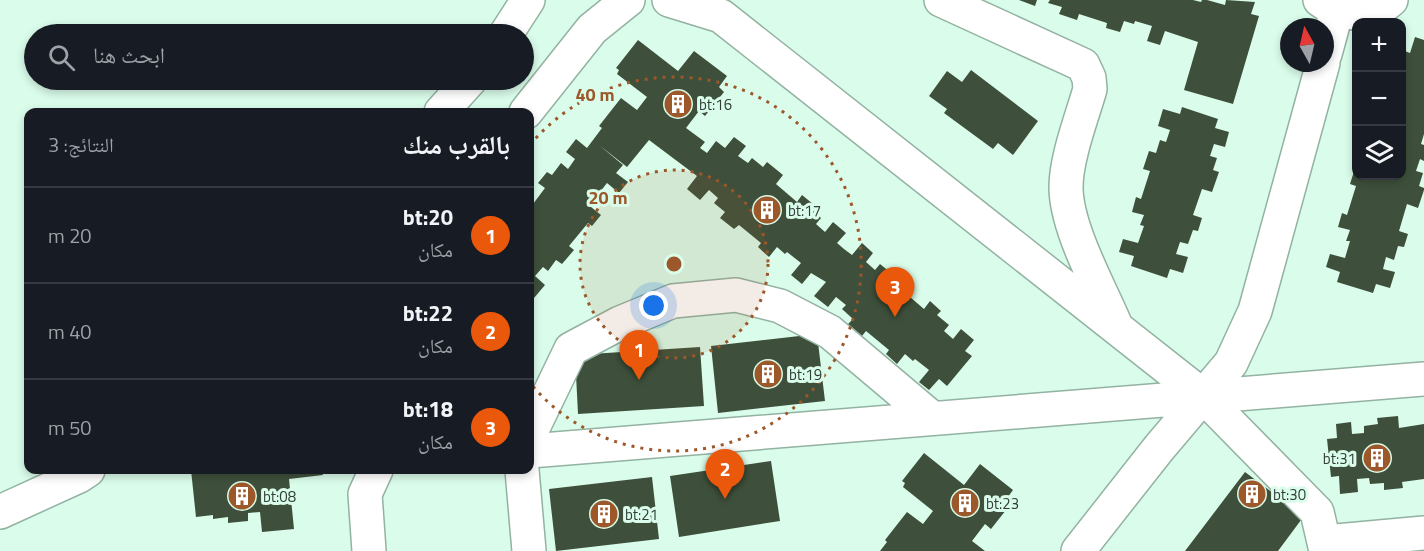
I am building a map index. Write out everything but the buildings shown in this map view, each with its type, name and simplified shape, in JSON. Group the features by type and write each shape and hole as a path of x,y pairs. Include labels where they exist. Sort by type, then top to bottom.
{"street":[{"path":"512,24 528,0"},
{"path":"529,108 592,29 628,0"},
{"path":"669,0 721,16 1203,396 1317,512 1325,546 1424,533"},
{"path":"941,0 1083,66 1089,78 1090,89 1070,161 1066,187 1071,217 1080,244 1117,329"},
{"path":"1329,5 1348,14 1367,13 1384,6 1390,0"},
{"path":"1078,551 1159,448 1232,363 1255,311 1321,72"},
{"path":"445,108 461,90"},
{"path":"534,426 571,349 620,322 673,301 736,295 780,306 830,332 932,418"},
{"path":"534,451 1424,379"},
{"path":"0,512 82,474"},
{"path":"369,551 365,494 374,474"},
{"path":"522,474 529,551"}],"place":[{"name":"bt:16","path":"678,104"},
{"name":"bt:17","path":"767,210"},
{"name":"bt:18","path":"895,317"},
{"name":"bt:19","path":"768,374"},
{"name":"bt:20","path":"639,380"},
{"name":"bt:31","path":"1377,458"},
{"name":"bt:30","path":"1252,494"},
{"name":"bt:08","path":"242,496"},
{"name":"bt:22","path":"725,499"},
{"name":"bt:23","path":"965,503"},
{"name":"bt:21","path":"604,514"}]}
